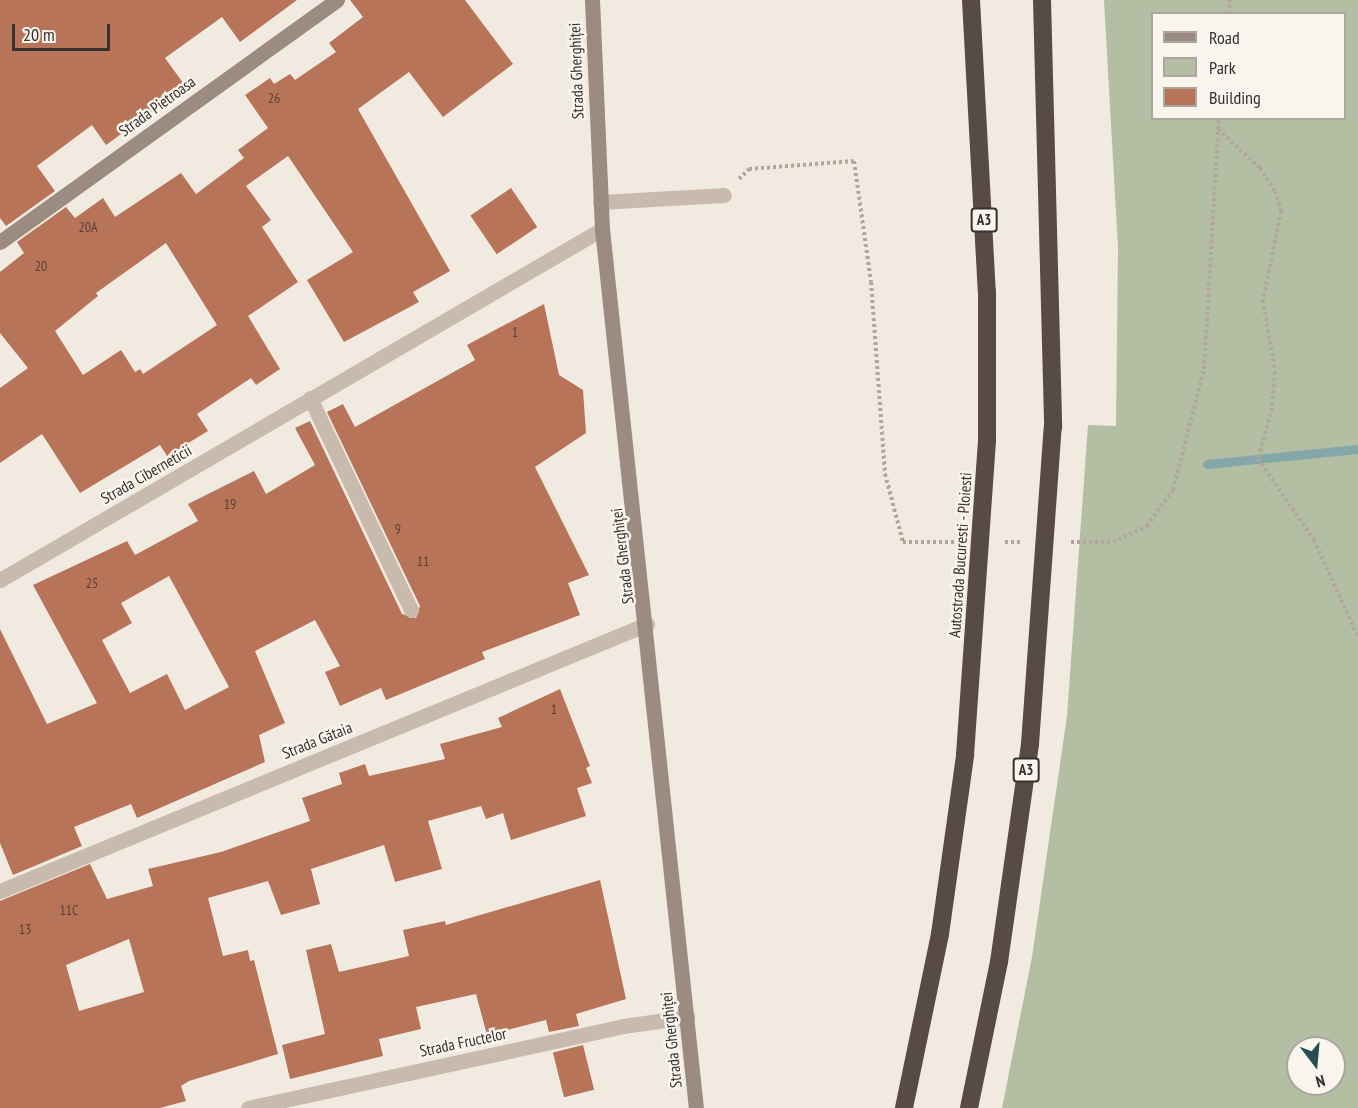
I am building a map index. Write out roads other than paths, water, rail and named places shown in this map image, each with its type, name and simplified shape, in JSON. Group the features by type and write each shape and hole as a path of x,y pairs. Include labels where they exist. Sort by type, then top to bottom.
{"highway":[{"name":"Autostrada Bucuresti - Ploiesti","path":"904,1108 940,934 965,755 987,441 987,292 971,0"},
{"name":"A3","path":"969,1108 999,962 1030,744 1053,427 1042,0"}],"street":[{"name":"Strada Pietroasa","path":"0,243 337,0"},
{"name":"Strada Gherghiței","path":"592,0 602,229 647,624 696,1108"},
{"path":"600,201 724,195"},
{"name":"Strada Ciberneticii","path":"0,580 602,229"},
{"path":"310,398 411,610"},
{"name":"Strada Gătaia","path":"0,891 647,624"},
{"name":"Strada Fructelor","path":"248,1108 623,1026 687,1017"}],"waterway":[{"path":"1207,464 1358,449"}]}
